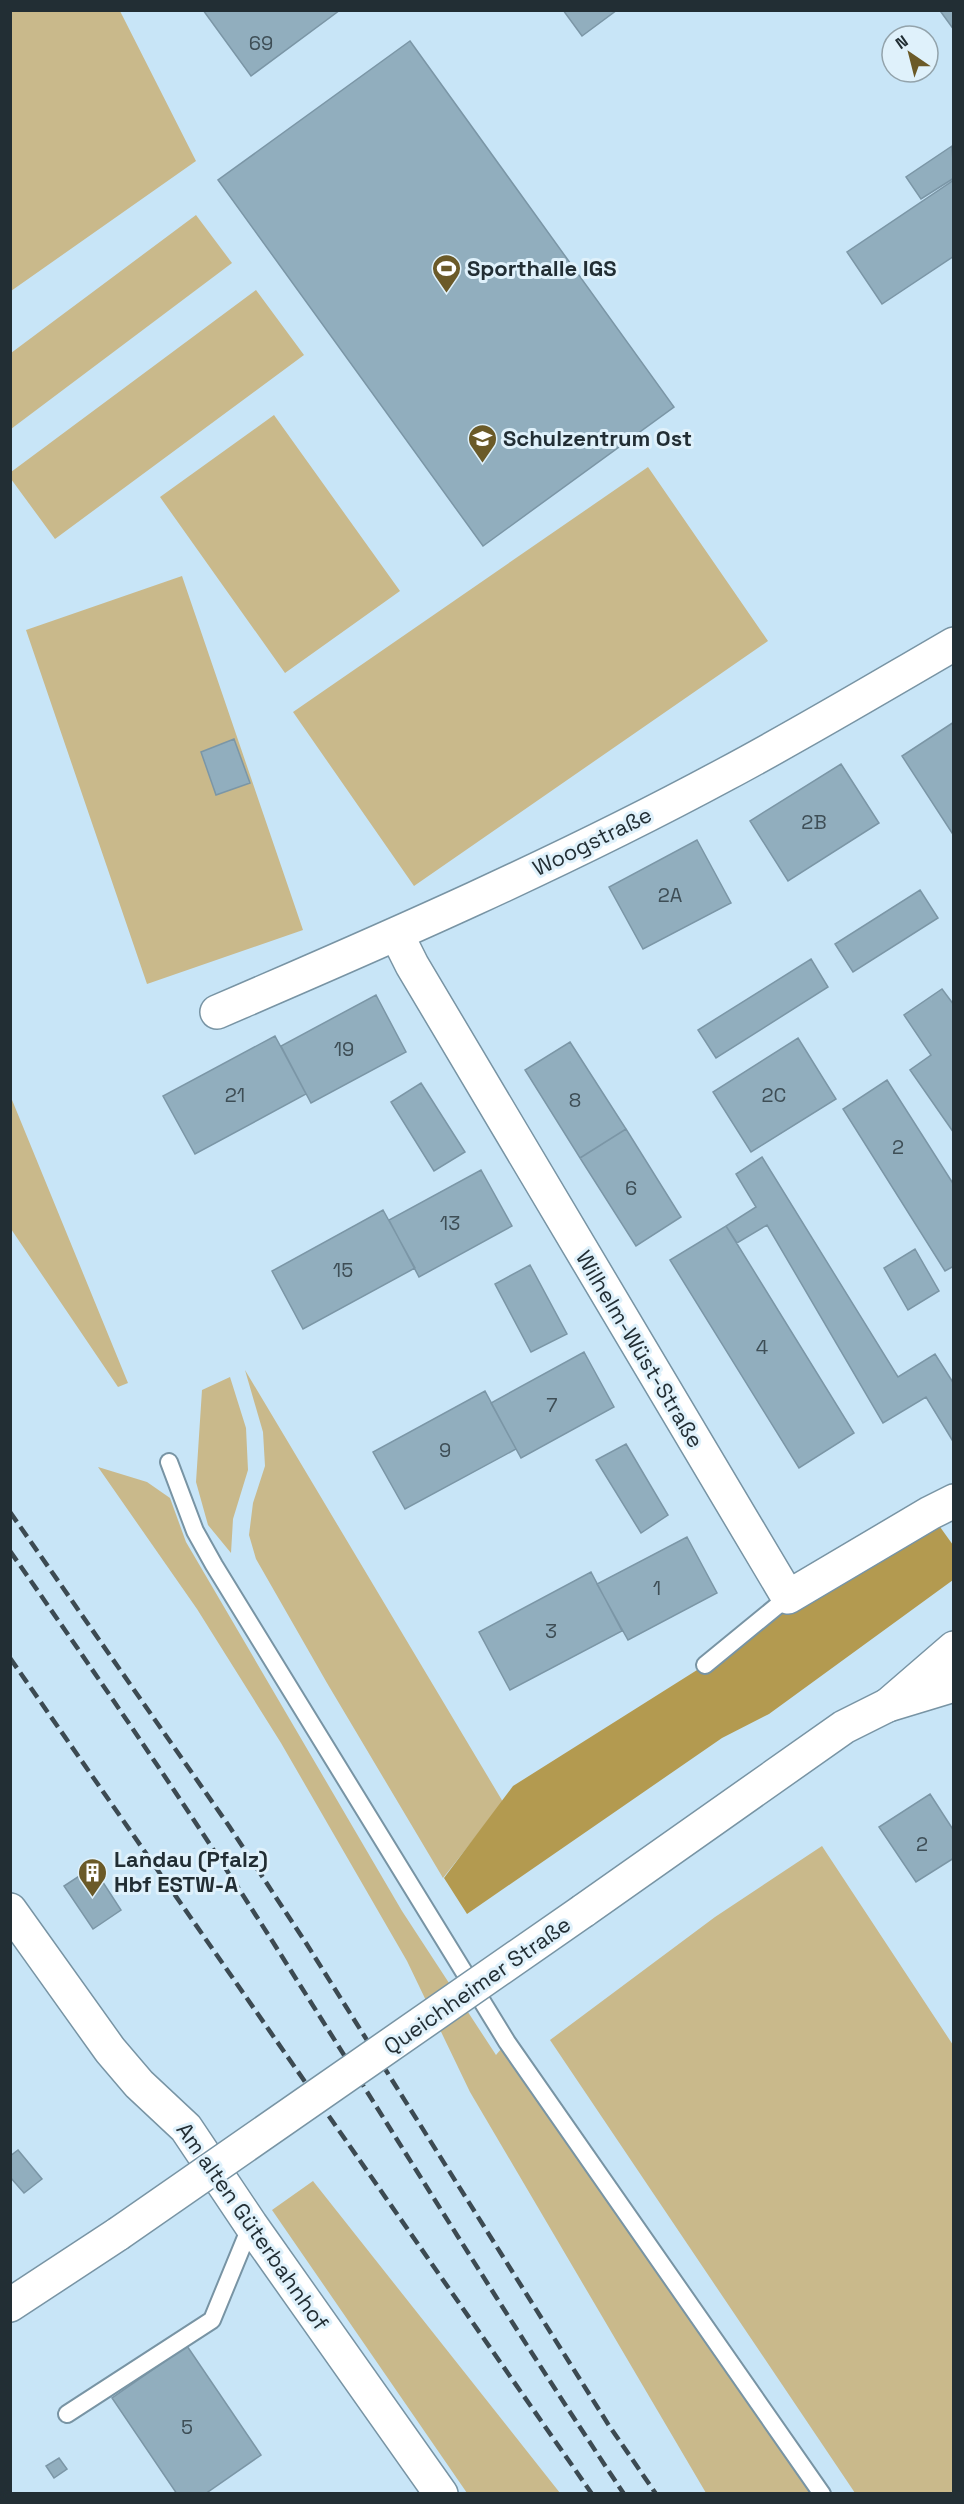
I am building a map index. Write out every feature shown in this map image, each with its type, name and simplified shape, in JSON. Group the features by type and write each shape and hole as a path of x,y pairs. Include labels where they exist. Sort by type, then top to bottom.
{"street":[{"name":"Woogstraße","path":"217,1012 397,935 725,775 954,644"},
{"name":"Wilhelm-Wüst-Straße","path":"397,935 412,965 788,1597"},
{"path":"788,1597 930,1512 954,1502"},
{"path":"888,1705 954,1648"},
{"name":"Queichheimer Straße","path":"10,2305 118,2234 844,1727 888,1705 954,1685"},
{"name":"Am alten Güterbahnhof","path":"10,1910 110,2050 139,2084 186,2128 251,2225 441,2493"}],"lane":[{"path":"169,1462 195,1531 214,1565 507,2042 822,2493"},
{"path":"705,1665 788,1597"},
{"path":"67,2414 212,2320 251,2225"}],"shaded area":[{"path":"11,10 120,11 196,161 11,291"},
{"path":"196,215 232,263 11,429 11,353"},
{"path":"256,290 304,355 55,539 11,479 11,472"},
{"path":"274,415 400,591 285,673 160,497"},
{"path":"648,467 768,641 414,886 293,712"},
{"path":"182,576 303,930 147,984 26,630"},
{"path":"10,1095 128,1383 118,1387 11,1229"},
{"path":"245,1370 503,1802 443,1878 256,1559 249,1535 253,1503 265,1466 263,1432"},
{"path":"230,1377 246,1428 248,1470 233,1519 231,1553 208,1525 196,1482 202,1390"},
{"path":"98,1467 147,1482 170,1498 186,1542 402,1911 496,2055 507,2042 822,2493 706,2493 470,2092 407,1961 281,1743 197,1609"},
{"path":"930,1513 953,1545 953,1580 769,1714 722,1738 467,1914 444,1878 513,1786 705,1665 755,1623"},
{"path":"822,1846 953,2045 953,2493 855,2493 550,2040 715,1917"},
{"path":"313,2181 560,2493 467,2493 272,2210"}],"building":[{"path":"203,10 340,10 251,76"},
{"path":"563,10 617,10 582,36"},
{"path":"954,10 954,30 941,12"},
{"name":"Sporthalle IGS","path":"410,41 674,407 483,546 218,180"},
{"path":"952,146 954,178 921,199 906,177"},
{"path":"954,180 954,256 882,304 847,252"},
{"path":"954,722 954,836 902,756"},
{"path":"234,739 250,783 216,795 201,752"},
{"path":"841,764 879,823 788,881 750,821"},
{"path":"697,840 731,903 643,949 609,887"},
{"path":"920,890 938,918 853,972 835,944"},
{"path":"811,959 828,987 716,1058 698,1030"},
{"path":"942,989 954,1005 954,1133 910,1070 931,1055 904,1015"},
{"path":"376,995 406,1052 311,1103 281,1046"},
{"path":"275,1036 306,1094 195,1154 163,1096"},
{"path":"798,1038 836,1099 751,1152 713,1092"},
{"path":"570,1042 626,1129 580,1158 525,1070"},
{"path":"887,1080 954,1185 954,1266 945,1271 843,1109"},
{"path":"421,1083 465,1152 434,1171 391,1102"},
{"path":"626,1129 681,1217 636,1246 580,1158"},
{"path":"762,1157 898,1377 935,1354 954,1384 954,1443 926,1397 883,1423 767,1225 737,1243 726,1226 756,1207 736,1174"},
{"path":"481,1170 512,1226 419,1277 389,1220"},
{"path":"383,1210 415,1268 303,1329 272,1271"},
{"path":"726,1226 854,1433 799,1468 670,1260"},
{"path":"915,1249 939,1291 908,1310 884,1268"},
{"path":"530,1265 567,1334 531,1352 495,1284"},
{"path":"584,1352 614,1407 521,1458 491,1403"},
{"path":"485,1391 516,1449 405,1509 373,1452"},
{"path":"626,1444 668,1515 641,1533 596,1460"},
{"path":"687,1537 717,1593 628,1640 597,1584"},
{"path":"591,1572 622,1631 510,1690 479,1632"},
{"path":"930,1794 954,1831 954,1858 916,1882 879,1827"},
{"name":"Landau (Pfalz) Hbf ESTW-A","path":"93,1867 121,1910 93,1929 64,1886"},
{"path":"18,2150 42,2179 24,2193 10,2177 10,2156"},
{"path":"187,2346 261,2455 205,2494 177,2494 112,2398"},
{"path":"59,2458 67,2469 54,2478 46,2466"}],"railway":[{"path":"10,1512 229,1826 306,1943 608,2424 656,2494"},
{"path":"10,1551 224,1867 498,2300 624,2494"},
{"path":"10,1658 592,2494"}],"place":[{"name":"Sporthalle IGS","path":"446,294"},
{"name":"Schulzentrum Ost","path":"482,464"},
{"name":"Landau (Pfalz) Hbf ESTW-A","path":"93,1898"}]}
